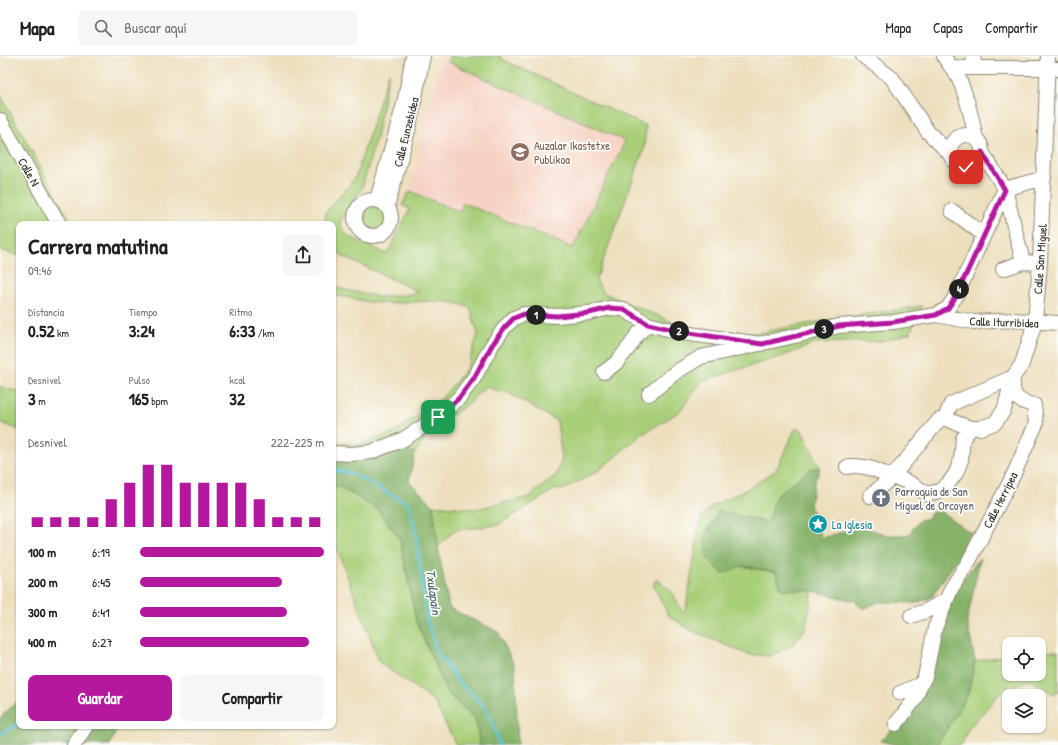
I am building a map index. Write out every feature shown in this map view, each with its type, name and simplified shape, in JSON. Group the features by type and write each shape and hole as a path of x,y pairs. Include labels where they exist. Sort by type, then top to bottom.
{"street":[{"name":"Calle Eunzebidea","path":"413,56 382,204 409,127 423,56"},
{"path":"863,56 892,78 928,132 949,153 956,164 966,167 971,166 977,163 982,152"},
{"path":"944,56 953,67 958,78 973,119 976,139 981,146 982,152 1005,190 1023,262"},
{"path":"953,67 974,62 1051,64"},
{"name":"Calle San Miguel","path":"1013,377 1022,364 1035,322 1040,264 1044,178 1052,120 1051,64"},
{"name":"Calle N","path":"0,120 57,221"},
{"path":"949,153 952,142 959,136 968,135 976,139"},
{"path":"936,315 948,308 956,296 1005,190 1044,178"},
{"path":"952,211 984,235"},
{"path":"1003,268 1023,262 1040,264"},
{"path":"336,453 351,454 371,452 402,440 438,417 459,398 474,378 492,345 505,327 514,318 524,314 557,316 589,313 610,308 623,309 648,324 683,332 762,344"},
{"name":"Calle Iturribidea","path":"649,394 676,372 701,357 839,326 893,322 936,315 974,322 1014,320 1058,323"},
{"path":"604,372 616,362 630,346 637,335 648,324"},
{"path":"944,417 971,428 980,428 995,423 1004,410 1013,377"},
{"path":"870,496 892,477 944,417 951,404 1013,377"},
{"name":"Calle Herripea","path":"896,724 915,699 925,677 935,628 951,589 970,561 1013,476 1036,424 1034,405 1022,403 1017,400 1012,389 1013,377"},
{"path":"847,467 853,465 882,472 912,484 927,494 939,491 948,484 956,473 961,460 963,438 971,428"},
{"path":"911,616 926,611 946,600"},
{"path":"900,693 921,684"},
{"path":"74,745 84,729"}],"shaded area":[{"name":"Auzalar Ikastetxe Publikoa","path":"441,57 448,62 625,141 573,249 464,203 461,212 410,191"}],"green space":[{"path":"449,56 501,56 503,60 646,126 644,149 596,280 604,293 687,328 752,334 834,319 922,306 910,333 883,341 816,343 789,354 702,381 679,412 641,435 598,471 565,489 554,490 498,525 455,530 438,547 433,505 475,509 529,497 556,475 562,460 557,421 510,394 485,387 469,403 432,430 415,453 392,448 336,453 336,442 358,445 394,433 441,399 467,368 478,334 470,308 460,304 437,301 379,303 336,296 336,288 378,297 419,292 342,256 336,249 336,221 324,221 326,212 355,178 389,72 376,138 362,188 340,223 346,235 387,254 410,209 402,205 410,191 460,212 463,203 573,248 625,141 448,62"},
{"path":"0,94 70,221 16,221 16,255 0,250"},
{"path":"375,206 384,209 387,218 384,227 375,230 366,227 363,218 366,209"},
{"path":"0,386 16,391 16,429 0,422"},
{"path":"795,429 801,429 820,468 811,468 768,523 739,515 740,566 776,572 781,589 813,591 805,629 793,645 770,656 747,654 690,630 668,615 653,584 657,579 672,592 683,613 686,608 701,517 714,505 749,488 776,470"},
{"path":"392,448 415,453 409,481 433,505 438,547 449,608 498,632 515,667 518,745 480,745 476,720 447,693 416,621 400,539 377,509 336,486 336,449"},
{"path":"811,468 820,468 814,483 810,505 822,538 857,528 869,529 887,535 908,535 920,520 929,518 931,513 941,512 974,535 932,597 916,603 879,602 863,609 855,601 813,591 781,589 776,572 741,566 723,574 708,559 704,538 719,511 768,523 776,496"},
{"path":"336,486 377,509 400,539 416,621 447,693 476,720 480,745 456,745 434,701 380,663 336,546"},
{"path":"980,558 967,621 975,661 968,694 937,745 897,745 881,741 893,728 960,583"},
{"path":"1046,651 1058,651 1058,692 1054,694 1032,681 1046,681"},
{"path":"1002,656 1002,681 1027,681 1002,689 1002,691 969,728 961,745 937,745 968,694 975,661"},
{"path":"16,703 16,729 117,729 110,745 0,745 0,718"}],"waterway":[{"name":"Txulapain","path":"336,470 351,473 409,504 417,542 427,620 437,652 458,681 484,706 492,722 499,745"},
{"name":"Txulapain","path":"0,734 16,724"}],"place":[{"name":"Auzalar Ikastetxe Publikoa","path":"520,152"},
{"name":"Parroquia de San Miguel de Orcoyen","path":"881,498"},
{"name":"La Iglesia","path":"818,524"}],"route":[{"path":"438,417 459,398 474,378 492,345 505,327 514,318 524,314 557,316 589,313 610,308 623,309 648,324 683,332 762,344 839,326 893,322 936,315 948,308 956,296 1005,190 982,152 977,163 966,167"}]}
